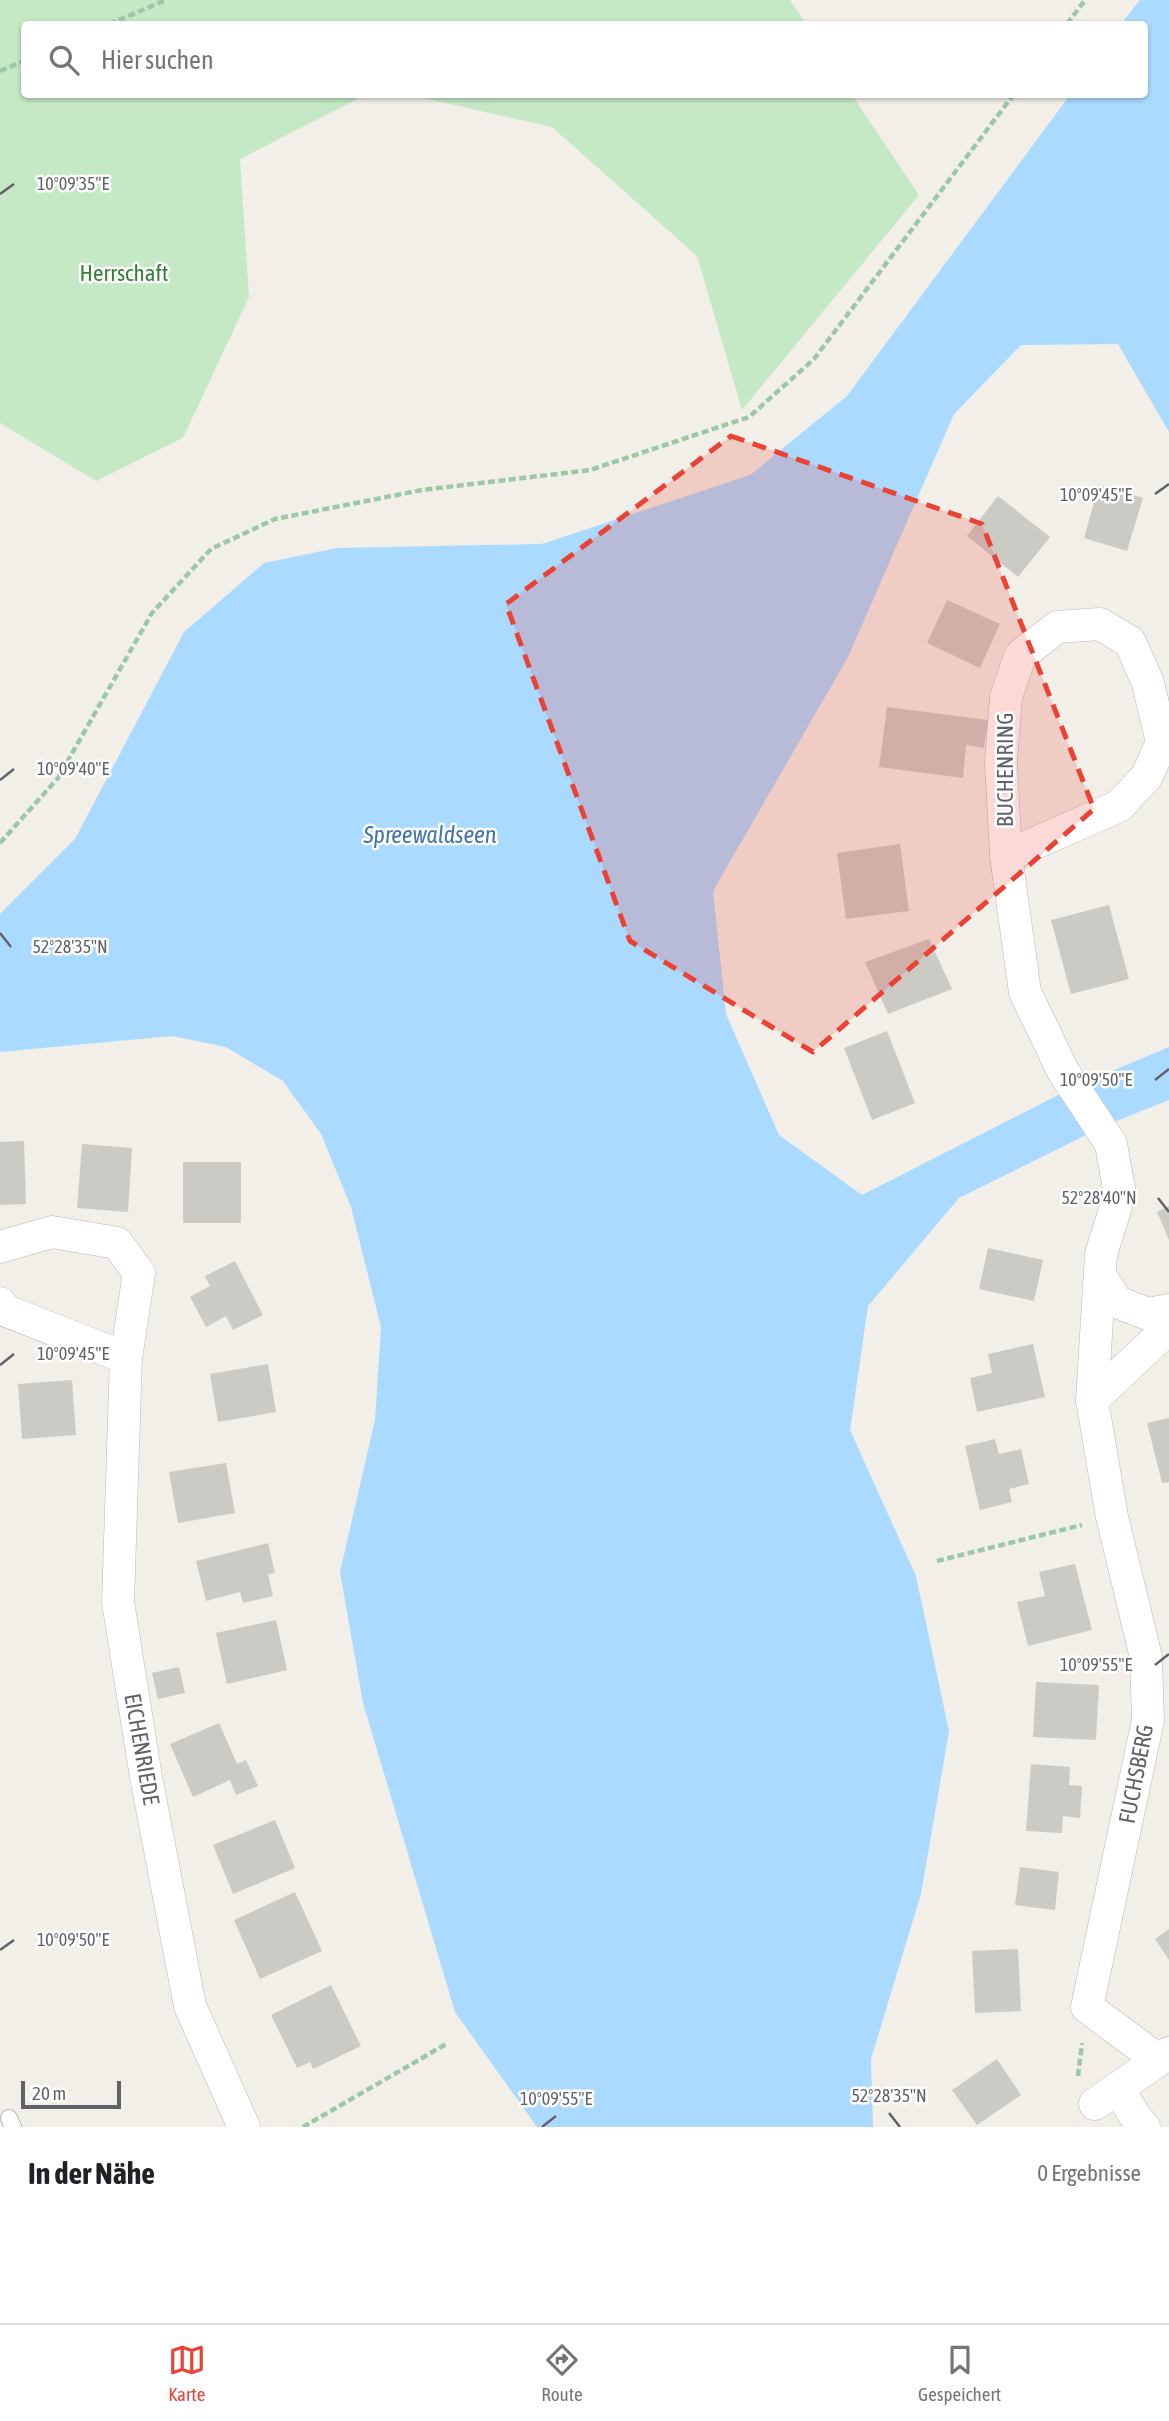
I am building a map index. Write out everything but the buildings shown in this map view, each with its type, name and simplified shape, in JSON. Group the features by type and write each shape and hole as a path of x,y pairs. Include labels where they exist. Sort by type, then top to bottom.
{"street":[{"name":"BUCHENRING","path":"1006,856 1119,806 1147,776 1162,742 1148,683 1130,642 1100,624 1057,627 1020,656 1006,697 1001,762 1006,856 1026,992 1063,1071 1111,1144 1120,1194 1101,1264"},
{"name":"EICHENRIEDE","path":"0,1247 52,1232 117,1243 139,1273 126,1358 118,1602 146,1777 190,2006 244,2127"},
{"path":"1101,1264 1117,1302 1148,1314 1169,1310"},
{"name":"FUCHSBERG","path":"1087,2007 1148,1720 1146,1657 1112,1517 1092,1400 1101,1264"},
{"path":"0,1303 4,1310 126,1358"},
{"path":"1092,1400 1169,1328"},
{"path":"1087,2007 1163,2056 1106,2096 1144,2127"}],"path":[{"path":"116,21 166,0"},
{"path":"1069,21 1085,0"},
{"path":"0,71 21,62"},
{"path":"0,843 58,778 152,613 211,549 275,519 422,490 590,470 750,417 814,359 1011,98"},
{"path":"937,1562 1112,1517"},
{"path":"1087,2007 1077,2079 1106,2096"},
{"path":"303,2127 448,2043"}],"highlighted area":[{"path":"731,436 982,524 1094,809 813,1052 630,941 506,604"}],"green space":[{"name":"Herrschaft","path":"0,0 790,0 804,21 21,21 21,98 359,98 240,159 249,297 183,438 96,481 0,423"},
{"path":"423,98 854,98 919,195 742,410 697,256 552,127"}],"water":[{"name":"Spreewaldseen","path":"1140,0 1169,0 1169,432 1118,344 1021,345 954,414 848,657 713,891 726,1014 779,1135 862,1195 1074,1087 1169,1047 1169,1100 1104,1126 959,1198 868,1306 850,1430 916,1576 949,1731 921,1894 871,2059 873,2127 537,2127 455,2012 363,1703 340,1572 375,1420 381,1327 351,1207 321,1134 283,1081 226,1047 172,1036 0,1052 0,914 75,839 184,632 264,563 337,548 542,544 750,475 847,396 1068,98 1148,98 1148,21 1123,21"}]}
